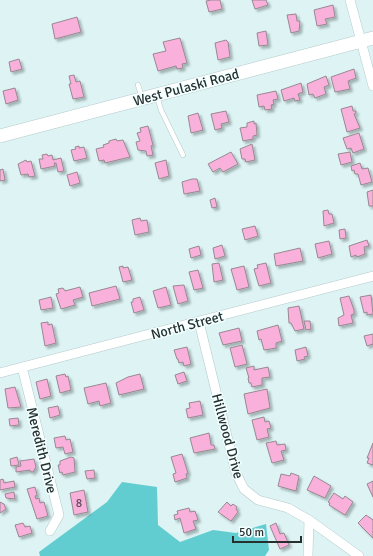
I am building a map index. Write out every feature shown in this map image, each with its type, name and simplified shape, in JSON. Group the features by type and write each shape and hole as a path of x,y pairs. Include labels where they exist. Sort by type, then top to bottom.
{"main road":[{"name":"West Pulaski Road","path":"0,136 367,40"}],"street":[{"path":"350,0 367,40 373,86"},
{"name":"North Street","path":"0,373 373,276"},
{"name":"Hillwood Drive","path":"199,322 236,473 244,490 258,500 288,508 309,520 359,556"},
{"name":"Meredith Drive","path":"22,367 59,515 50,530"},
{"path":"308,556 309,520"}],"lane":[{"path":"138,85 142,98"},
{"path":"156,95 161,110 183,155"}],"shaded area":[{"path":"122,482 157,487 158,525 180,542 213,530 236,533 266,524 269,550 265,556 40,556 39,552 107,502"}],"building":[{"path":"220,0 222,9 209,12 206,1"},
{"path":"252,0 266,0 268,5 255,9"},
{"path":"333,5 335,17 325,19 327,24 317,26 314,10"},
{"path":"296,14 297,21 300,21 299,31 291,33 287,15"},
{"path":"77,17 81,32 55,39 52,24"},
{"path":"266,31 268,45 259,46 257,33"},
{"path":"180,38 187,63 182,64 183,68 177,69 176,66 158,71 153,54 166,51 163,42"},
{"path":"226,40 228,42 230,57 218,60 215,43"},
{"path":"19,59 22,69 11,72 9,62"},
{"path":"354,69 356,78 348,81 350,89 335,92 331,77"},
{"path":"74,75 76,82 80,81 84,97 73,99 69,84 71,84 69,76"},
{"path":"326,76 329,85 324,87 326,94 315,98 313,94 309,95 307,84"},
{"path":"301,83 303,92 298,94 300,100 295,101 294,98 284,101 281,90"},
{"path":"15,88 18,100 6,104 3,91"},
{"path":"276,91 278,99 273,100 274,104 271,105 272,109 265,110 264,106 259,107 257,95"},
{"path":"352,106 353,111 356,111 354,114 360,128 347,132 341,109"},
{"path":"226,111 229,122 221,124 222,128 215,130 211,114"},
{"path":"198,113 203,130 191,133 188,116"},
{"path":"254,121 254,124 256,123 257,135 253,136 253,139 243,141 240,128 247,127 247,123"},
{"path":"148,126 153,145 151,146 153,155 147,156 146,151 138,150 136,142 140,141 137,133 141,132 140,128"},
{"path":"359,133 364,149 353,153 351,148 347,149 343,138"},
{"path":"116,139 117,141 123,140 130,157 105,163 104,160 99,161 96,149 104,147 103,145 109,143 109,141"},
{"path":"252,144 255,160 246,162 245,159 242,159 240,149"},
{"path":"79,146 79,148 84,147 87,158 74,161 71,150 76,149 75,147"},
{"path":"231,152 238,164 223,172 220,168 213,172 208,164"},
{"path":"350,152 352,162 341,165 338,154"},
{"path":"47,154 48,156 52,155 53,160 61,158 64,171 58,172 56,163 54,163 55,166 41,169 39,159 43,159 42,155"},
{"path":"26,160 27,162 31,161 35,176 29,177 28,174 21,175 18,164"},
{"path":"166,160 169,176 159,179 155,163"},
{"path":"360,163 362,169 368,168 372,182 361,185 358,174 355,174 354,170 352,171 351,166"},
{"path":"3,169 5,180 0,181 0,170"},
{"path":"77,172 80,183 70,186 67,175"},
{"path":"197,179 200,191 184,194 182,182"},
{"path":"373,190 373,206 369,206 367,192"},
{"path":"215,198 217,207 212,208 210,200"},
{"path":"328,210 329,214 332,214 334,223 324,226 323,211"},
{"path":"140,218 141,221 147,220 149,232 135,235 132,220"},
{"path":"255,226 258,236 245,240 242,229"},
{"path":"345,229 346,238 340,239 339,230"},
{"path":"367,240 369,246 364,247 365,254 357,257 356,255 351,257 349,246"},
{"path":"329,241 332,254 318,258 315,244"},
{"path":"222,245 225,256 215,259 213,248"},
{"path":"199,246 201,255 191,258 189,249"},
{"path":"300,248 303,261 276,266 274,254"},
{"path":"219,263 223,280 214,282 212,264"},
{"path":"266,263 271,283 259,286 254,269 258,268 257,265"},
{"path":"123,266 123,268 128,267 132,280 123,282 119,267"},
{"path":"244,266 249,287 237,290 231,269"},
{"path":"198,270 203,288 194,290 189,272"},
{"path":"184,285 188,301 178,304 173,286"},
{"path":"116,286 120,299 92,306 89,293"},
{"path":"80,287 83,297 73,300 75,305 61,309 56,294 59,293 58,289 63,288 65,291"},
{"path":"166,287 171,305 158,308 153,291"},
{"path":"371,295 373,314 367,315 367,312 364,313 360,297"},
{"path":"349,296 354,310 354,314 351,315 353,323 339,326 338,318 344,315 340,298"},
{"path":"51,297 53,308 41,310 39,300"},
{"path":"140,297 144,310 134,313 131,302 133,302 133,299"},
{"path":"299,306 304,329 295,331 291,323 289,323 288,308"},
{"path":"304,321 310,321 311,329 306,330"},
{"path":"48,322 48,325 52,324 56,343 45,346 41,323"},
{"path":"278,325 282,341 276,343 276,348 264,350 261,339 259,340 257,331"},
{"path":"239,328 242,341 223,345 219,333"},
{"path":"373,334 373,344 367,346 364,336"},
{"path":"242,345 247,364 235,367 230,348"},
{"path":"187,347 191,364 184,366 183,362 179,363 174,350"},
{"path":"306,347 308,356 304,357 305,359 297,361 295,350"},
{"path":"254,366 254,370 268,367 270,377 262,378 262,385 252,387 251,383 249,383 246,368"},
{"path":"184,372 187,381 178,384 175,375"},
{"path":"65,374 66,377 68,376 71,390 60,393 56,376"},
{"path":"140,374 144,389 119,395 116,383 128,377"},
{"path":"47,379 51,396 40,399 36,382"},
{"path":"106,383 111,403 100,406 99,401 88,404 84,388"},
{"path":"15,387 21,407 8,408 5,389"},
{"path":"267,389 270,408 248,414 244,394"},
{"path":"200,401 203,415 188,418 186,409 190,408 189,403"},
{"path":"58,406 60,415 50,418 48,408"},
{"path":"264,417 265,422 269,421 271,428 267,429 269,437 257,440 252,420"},
{"path":"18,418 19,425 10,426 9,419"},
{"path":"209,433 211,445 214,445 215,449 194,453 190,438"},
{"path":"65,436 66,440 70,439 73,452 65,454 63,447 56,448 54,438"},
{"path":"276,441 277,445 285,444 286,450 281,451 284,460 272,463 266,443"},
{"path":"373,443 373,465 367,463 369,458 367,458"},
{"path":"182,454 188,473 186,474 187,478 175,482 173,474 176,473 171,457"},
{"path":"17,457 19,465 11,466 10,459"},
{"path":"71,457 74,458 75,472 63,475 62,472 60,473 58,465 60,465 60,461"},
{"path":"34,459 36,467 33,472 30,470 16,472 16,467 21,466 20,461"},
{"path":"94,470 95,478 87,479 85,471"},
{"path":"291,473 299,476 296,491 278,486 281,474 290,476"},
{"path":"314,476 331,486 325,498 307,490"},
{"path":"3,479 4,483 14,481 15,487 0,490 0,480"},
{"path":"373,481 373,497 367,484"},
{"path":"35,487 37,495 35,496 36,499 39,498 40,503 44,502 48,516 37,519 27,489"},
{"path":"84,490 88,512 74,515 70,493"},
{"path":"14,492 15,499 6,498 5,494"},
{"path":"334,493 343,499 345,496 353,502 345,515 329,505 330,503 328,502"},
{"path":"0,502 4,504 6,509 0,513"},
{"path":"227,502 231,506 233,504 237,507 236,509 238,512 231,521 218,512"},
{"path":"189,508 190,512 195,511 198,520 193,521 196,529 184,533 180,518 175,520 174,515 178,514 177,511"},
{"path":"366,515 373,520 373,538 358,523"},
{"path":"23,523 25,527 30,526 32,533 19,537 15,525"},
{"path":"276,523 280,534 284,533 289,545 280,549 270,526"}]}
